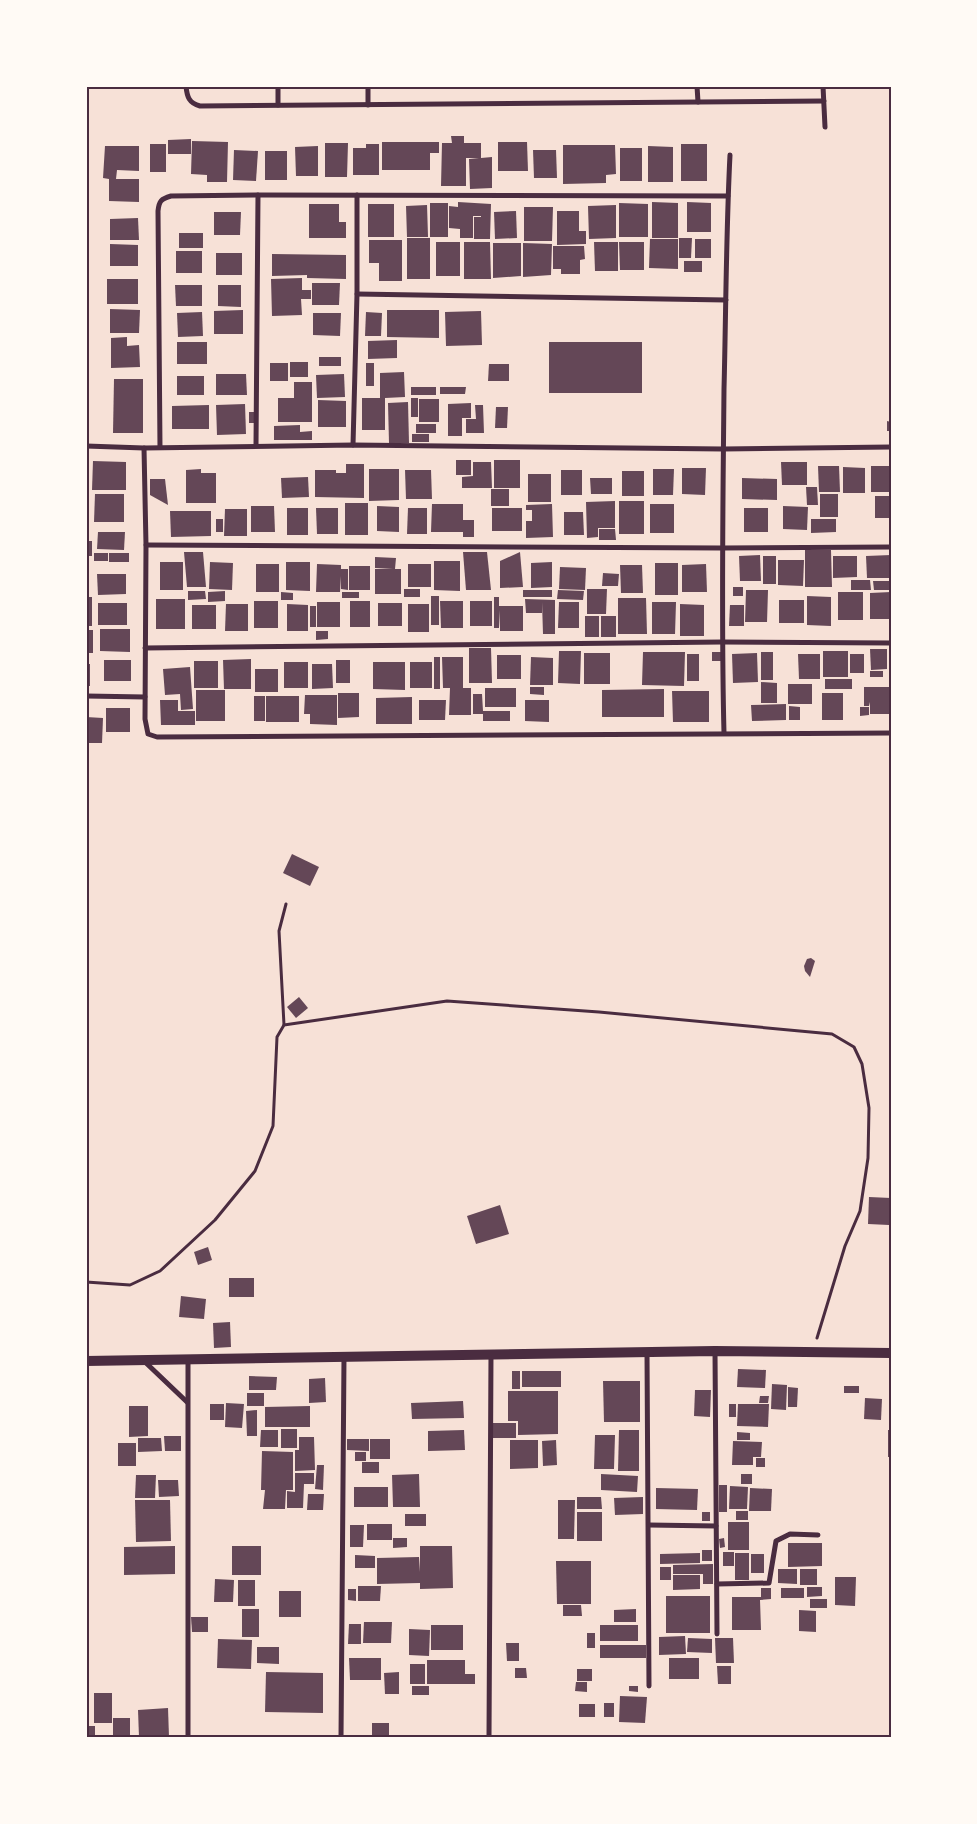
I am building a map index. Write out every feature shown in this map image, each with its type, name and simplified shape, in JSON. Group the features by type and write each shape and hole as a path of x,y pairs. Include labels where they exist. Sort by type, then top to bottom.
{"main road":[{"path":"86,1361 715,1351 891,1353"}],"street":[{"path":"186,86 189,100 193,104 200,106 824,101"},
{"path":"278,86 278,105"},
{"path":"368,86 368,105"},
{"path":"698,86 698,102"},
{"path":"823,86 826,127"},
{"path":"724,733 722,642 723,449 730,155"},
{"path":"160,447 159,203 162,199 170,196 258,195 728,196"},
{"path":"256,445 258,195"},
{"path":"353,445 357,294 357,195"},
{"path":"357,294 726,300"},
{"path":"86,446 144,448 353,445 723,449 891,447"},
{"path":"144,448 146,545 145,697 148,734 157,737 891,733"},
{"path":"146,545 891,547"},
{"path":"145,648 722,642 891,643"},
{"path":"86,696 145,697"},
{"path":"715,1351 717,1634"},
{"path":"647,1353 649,1686"},
{"path":"489,1738 491,1354"},
{"path":"341,1738 344,1357"},
{"path":"188,1360 188,1738"},
{"path":"144,1361 187,1402"},
{"path":"649,1525 716,1526"},
{"path":"717,1584 769,1583 776,1541 790,1534 818,1535"}],"path":[{"path":"86,1282 130,1285 160,1271 215,1220 255,1171 273,1126 277,1037 284,1025 279,931 286,904"},
{"path":"284,1025 447,1001 599,1012 832,1034 854,1047 862,1064 869,1108 868,1158 860,1211 845,1246 812,1352"}],"building":[{"path":"441,86 466,86 466,89 441,89"},
{"path":"451,136 464,136 464,143 481,143 481,158 492,157 492,188 470,189 469,159 479,158 466,158 466,186 441,186 442,143 452,143"},
{"path":"191,139 191,154 168,154 168,140"},
{"path":"192,141 228,142 227,182 207,182 207,175 191,174"},
{"path":"382,142 439,142 439,153 430,153 430,170 382,170"},
{"path":"498,142 527,142 528,171 498,171"},
{"path":"325,143 348,143 347,177 325,177"},
{"path":"150,144 166,144 166,172 150,172"},
{"path":"366,144 379,144 379,175 353,175 353,148 366,148"},
{"path":"681,144 707,144 707,181 681,181"},
{"path":"563,145 615,145 616,174 606,175 606,183 563,184"},
{"path":"105,146 139,146 139,171 117,170 116,179 139,179 139,202 109,201 109,179 103,178"},
{"path":"318,146 318,176 296,176 295,147"},
{"path":"648,146 673,147 673,182 648,182"},
{"path":"620,148 642,148 642,181 620,181"},
{"path":"234,150 258,151 256,181 233,180"},
{"path":"533,150 556,150 557,178 534,178"},
{"path":"265,151 287,151 287,180 265,180"},
{"path":"458,202 491,204 490,239 474,239 474,217 481,216 473,216 473,238 460,238 460,229 449,228 449,206 458,207"},
{"path":"652,202 678,203 678,238 652,238"},
{"path":"687,202 711,203 711,232 687,232"},
{"path":"430,203 448,203 448,237 430,237"},
{"path":"619,203 648,204 648,237 619,237"},
{"path":"309,204 339,204 339,222 346,222 346,238 309,238"},
{"path":"368,204 394,204 394,237 368,237"},
{"path":"427,205 428,237 407,237 406,206"},
{"path":"616,205 616,238 589,239 588,206"},
{"path":"524,207 553,207 552,241 524,241"},
{"path":"516,211 517,238 495,239 494,212"},
{"path":"557,211 579,211 579,231 586,231 586,244 557,245"},
{"path":"214,212 241,212 240,235 214,235"},
{"path":"138,218 139,240 110,240 110,219"},
{"path":"179,233 203,233 203,248 179,248"},
{"path":"407,238 430,238 430,279 407,279"},
{"path":"679,238 692,238 691,258 679,258"},
{"path":"650,239 678,239 678,269 649,268"},
{"path":"695,239 711,239 711,258 695,258"},
{"path":"369,240 402,240 402,281 379,281 379,263 369,263"},
{"path":"436,242 460,242 460,276 436,276"},
{"path":"464,242 490,242 491,279 464,279"},
{"path":"594,242 618,242 618,271 595,271"},
{"path":"619,242 644,242 644,270 620,270"},
{"path":"493,243 521,243 521,276 493,278"},
{"path":"523,243 552,244 551,275 523,277"},
{"path":"110,244 138,245 138,266 110,266"},
{"path":"553,246 584,246 585,259 580,260 580,274 561,274 561,269 553,269"},
{"path":"176,251 202,251 202,273 176,273"},
{"path":"216,253 242,253 242,275 216,275"},
{"path":"272,254 346,255 346,279 307,278 307,275 272,276"},
{"path":"684,261 702,261 702,272 684,272"},
{"path":"302,278 302,290 311,290 311,299 301,299 302,315 272,316 271,279"},
{"path":"107,279 138,279 138,304 107,304"},
{"path":"312,283 340,283 339,305 312,305"},
{"path":"175,285 202,285 202,306 176,306"},
{"path":"218,285 241,285 241,307 218,306"},
{"path":"110,309 140,310 139,333 110,333"},
{"path":"243,310 243,334 214,334 214,311"},
{"path":"387,310 439,310 439,338 387,337"},
{"path":"481,311 482,345 446,346 445,312"},
{"path":"202,312 203,336 178,337 177,313"},
{"path":"366,312 382,313 381,336 365,336"},
{"path":"313,313 341,313 340,336 313,335"},
{"path":"127,337 127,346 139,345 140,367 111,368 111,338"},
{"path":"397,340 397,358 368,359 368,341"},
{"path":"177,342 207,342 207,364 177,364"},
{"path":"549,342 642,342 642,393 549,393"},
{"path":"319,357 341,357 341,366 319,366"},
{"path":"290,362 308,362 308,377 290,377"},
{"path":"270,363 288,363 288,381 270,381"},
{"path":"366,363 374,363 374,386 366,386"},
{"path":"489,364 509,364 509,381 488,381"},
{"path":"404,372 405,397 385,398 385,430 362,430 362,398 380,398 380,373"},
{"path":"216,374 246,374 247,395 216,395"},
{"path":"344,374 345,397 317,398 316,375"},
{"path":"177,376 204,376 204,395 177,395"},
{"path":"114,379 143,379 143,433 113,433"},
{"path":"294,382 312,382 312,422 278,422 278,398 294,398"},
{"path":"411,387 436,387 436,395 411,395"},
{"path":"440,387 466,387 465,394 440,394"},
{"path":"411,398 418,398 418,417 411,417"},
{"path":"419,399 439,399 439,422 419,422"},
{"path":"318,400 346,401 346,427 318,427"},
{"path":"408,402 409,443 389,443 388,403"},
{"path":"471,403 471,418 462,418 462,436 448,436 448,404"},
{"path":"245,404 246,434 217,435 216,405"},
{"path":"209,405 209,429 172,429 172,406"},
{"path":"475,405 483,405 484,433 466,433 466,419 476,419"},
{"path":"496,407 508,407 507,428 495,428"},
{"path":"249,412 255,412 255,423 249,423"},
{"path":"887,421 891,422 891,431 887,431"},
{"path":"416,424 436,424 436,433 416,433"},
{"path":"300,425 300,432 312,431 312,440 274,440 274,426"},
{"path":"412,434 429,434 429,442 412,442"},
{"path":"456,460 471,460 471,475 456,475"},
{"path":"494,460 520,460 520,488 494,488"},
{"path":"93,461 126,462 126,490 92,490"},
{"path":"473,462 491,462 492,488 462,488 462,477 473,476"},
{"path":"781,462 807,462 807,485 782,485"},
{"path":"346,464 364,464 364,498 315,497 315,470 336,470 336,473 346,473"},
{"path":"818,466 839,466 840,492 819,492"},
{"path":"871,466 891,466 891,492 871,492"},
{"path":"843,467 865,468 865,493 843,493"},
{"path":"682,468 706,468 705,495 682,494"},
{"path":"201,469 201,473 216,473 216,503 186,503 186,470"},
{"path":"369,469 399,469 399,500 369,501"},
{"path":"653,469 674,469 673,495 653,495"},
{"path":"405,470 431,470 432,499 406,499"},
{"path":"561,470 582,470 582,495 561,495"},
{"path":"622,471 644,471 644,496 622,496"},
{"path":"528,474 551,474 551,502 528,502"},
{"path":"308,477 309,497 282,498 281,478"},
{"path":"590,478 612,478 612,494 591,494"},
{"path":"742,478 777,479 777,500 742,499"},
{"path":"150,479 165,479 168,505 150,495"},
{"path":"806,487 817,487 818,505 807,505"},
{"path":"491,489 509,489 509,506 491,506"},
{"path":"95,494 124,494 124,522 94,522"},
{"path":"820,494 838,494 838,517 820,517"},
{"path":"875,496 891,496 891,518 875,518"},
{"path":"86,500 88,500 88,522 86,522"},
{"path":"615,501 615,528 598,528 598,537 587,538 586,502"},
{"path":"619,501 644,501 644,534 619,534"},
{"path":"345,503 368,503 368,535 345,535"},
{"path":"432,504 463,504 463,520 474,520 474,537 463,537 463,532 431,532"},
{"path":"552,504 553,537 526,538 526,521 532,521 532,510 526,510 526,505"},
{"path":"650,504 674,504 674,533 650,533"},
{"path":"251,506 274,506 275,532 251,532"},
{"path":"377,506 399,507 399,532 377,531"},
{"path":"783,506 808,507 807,530 783,529"},
{"path":"287,508 308,508 308,535 287,535"},
{"path":"316,508 338,508 338,534 317,534"},
{"path":"408,508 427,508 427,534 407,534"},
{"path":"492,508 522,508 522,531 492,531"},
{"path":"744,508 768,508 768,532 744,532"},
{"path":"225,509 247,509 247,536 224,536"},
{"path":"170,511 211,511 211,536 171,537"},
{"path":"564,512 583,512 584,535 564,535"},
{"path":"216,519 223,519 223,532 216,532"},
{"path":"811,519 836,519 836,532 811,533"},
{"path":"599,529 615,529 616,540 599,540"},
{"path":"98,532 125,532 124,550 97,549"},
{"path":"86,541 92,541 92,556 86,556"},
{"path":"805,550 831,550 832,587 805,587"},
{"path":"184,552 203,552 206,587 187,587"},
{"path":"463,552 487,552 491,590 466,590"},
{"path":"520,552 523,587 500,588 500,561"},
{"path":"94,553 108,553 108,561 94,561"},
{"path":"109,553 129,553 129,562 109,562"},
{"path":"760,555 761,581 740,581 739,556"},
{"path":"891,555 889,578 867,578 866,556"},
{"path":"763,556 776,556 776,584 763,584"},
{"path":"833,556 857,556 857,577 833,578"},
{"path":"375,557 396,558 395,569 401,569 401,594 375,594 375,569 393,569 375,568"},
{"path":"778,560 804,560 803,586 778,585"},
{"path":"434,561 460,561 460,591 434,590"},
{"path":"160,562 183,562 183,590 160,590"},
{"path":"210,562 233,563 232,590 209,589"},
{"path":"286,562 310,562 310,591 286,590"},
{"path":"552,562 552,587 531,588 531,563"},
{"path":"655,563 678,563 678,595 655,595"},
{"path":"256,564 279,564 279,592 256,592"},
{"path":"317,564 341,565 341,569 348,569 348,590 341,589 341,576 340,592 316,592"},
{"path":"408,564 431,564 431,587 408,587"},
{"path":"706,564 707,592 682,592 682,565"},
{"path":"620,565 642,565 643,593 621,593"},
{"path":"349,566 370,566 370,590 349,590"},
{"path":"560,567 586,568 585,590 559,589"},
{"path":"603,573 619,574 618,586 602,586"},
{"path":"97,574 126,574 126,594 98,595"},
{"path":"851,580 870,580 871,590 851,590"},
{"path":"873,581 891,581 891,590 874,590"},
{"path":"733,587 743,587 743,596 733,596"},
{"path":"404,589 420,589 420,597 404,597"},
{"path":"587,589 607,589 606,614 587,614"},
{"path":"523,590 552,590 552,597 523,597"},
{"path":"558,590 584,591 583,600 557,599"},
{"path":"746,590 768,590 767,622 745,622"},
{"path":"188,591 205,591 206,599 188,600"},
{"path":"225,591 225,601 208,602 208,592"},
{"path":"281,592 293,593 293,600 281,600"},
{"path":"342,592 359,592 359,598 342,598"},
{"path":"838,592 863,592 863,620 838,620"},
{"path":"891,592 891,619 870,619 870,593"},
{"path":"431,596 439,596 439,625 431,625"},
{"path":"807,596 831,597 831,626 807,625"},
{"path":"86,597 92,597 92,626 86,626"},
{"path":"494,597 499,597 499,606 523,606 523,631 500,631 500,610 499,628 494,628"},
{"path":"618,598 646,598 647,634 618,634"},
{"path":"156,599 185,599 185,629 156,629"},
{"path":"525,599 555,600 555,634 543,634 542,602 542,613 526,613"},
{"path":"779,600 804,600 804,623 779,623"},
{"path":"254,601 278,601 278,628 254,628"},
{"path":"350,601 370,601 370,627 350,627"},
{"path":"440,601 463,601 463,628 441,628"},
{"path":"470,601 492,601 492,626 470,626"},
{"path":"317,602 340,602 340,627 317,627"},
{"path":"559,602 579,602 579,628 558,628"},
{"path":"652,602 676,602 675,634 652,634"},
{"path":"98,603 127,603 127,625 98,625"},
{"path":"378,603 402,603 402,626 378,626"},
{"path":"226,604 248,604 248,631 225,631"},
{"path":"287,604 308,605 308,631 287,631"},
{"path":"408,604 429,604 429,632 408,632"},
{"path":"680,604 704,605 704,636 680,636"},
{"path":"192,605 216,605 216,629 192,629"},
{"path":"730,605 744,605 744,626 729,626"},
{"path":"310,606 316,606 316,627 310,627"},
{"path":"585,616 599,616 599,637 585,637"},
{"path":"601,616 616,616 616,637 601,637"},
{"path":"100,629 130,629 130,652 100,651"},
{"path":"86,630 93,630 93,653 86,653"},
{"path":"316,631 328,631 328,639 316,640"},
{"path":"469,648 491,648 492,683 469,683"},
{"path":"870,649 887,649 887,669 871,670"},
{"path":"559,651 581,651 580,684 558,683"},
{"path":"823,651 848,651 848,677 823,677"},
{"path":"643,652 685,652 684,686 642,685"},
{"path":"712,652 721,652 721,661 712,661"},
{"path":"761,652 773,652 773,680 761,680"},
{"path":"584,653 610,653 610,684 584,684"},
{"path":"757,653 758,682 733,683 732,654"},
{"path":"687,654 699,654 699,681 687,681"},
{"path":"798,654 820,654 820,679 799,679"},
{"path":"850,654 864,654 864,673 850,673"},
{"path":"497,655 521,655 521,679 497,679"},
{"path":"434,657 440,657 440,689 434,689"},
{"path":"442,657 463,657 463,688 471,688 471,715 449,715 450,688 443,688"},
{"path":"531,657 553,658 553,685 530,685"},
{"path":"251,659 251,689 224,689 223,660"},
{"path":"104,660 131,660 131,681 104,681"},
{"path":"336,660 350,660 350,683 336,683"},
{"path":"194,661 218,661 218,688 194,688"},
{"path":"284,662 308,662 308,688 284,688"},
{"path":"373,662 405,662 405,690 373,689"},
{"path":"410,662 432,662 432,688 410,688"},
{"path":"86,664 90,664 90,686 86,686"},
{"path":"312,664 332,664 333,688 312,689"},
{"path":"190,667 193,709 181,710 180,694 165,695 163,669"},
{"path":"255,669 278,669 278,692 255,692"},
{"path":"870,671 883,671 883,677 870,677"},
{"path":"889,677 891,677 891,714 870,714 870,702 869,706 864,706 864,687 889,687"},
{"path":"825,679 852,679 852,689 825,689"},
{"path":"761,682 777,683 777,703 761,703"},
{"path":"788,684 812,684 812,704 788,704"},
{"path":"530,687 544,687 544,695 530,694"},
{"path":"485,688 516,688 516,707 485,707"},
{"path":"664,689 664,717 602,717 602,690"},
{"path":"196,690 225,690 225,721 196,721"},
{"path":"672,691 709,691 709,722 673,722"},
{"path":"338,693 359,693 359,717 338,718"},
{"path":"822,693 843,693 843,720 822,720"},
{"path":"473,694 482,694 483,711 510,711 510,721 483,721 483,714 473,714"},
{"path":"305,695 337,695 337,725 310,724 310,714 304,714"},
{"path":"254,696 265,696 265,721 254,721"},
{"path":"266,696 299,696 299,722 266,722"},
{"path":"412,697 412,724 376,724 376,698"},
{"path":"160,700 178,700 178,711 195,711 195,725 161,725"},
{"path":"419,700 446,700 445,720 419,720"},
{"path":"525,700 549,700 549,722 525,721"},
{"path":"786,704 786,720 752,721 751,705"},
{"path":"789,706 800,707 800,720 789,720"},
{"path":"860,707 869,707 869,715 860,716"},
{"path":"106,708 130,708 130,732 106,732"},
{"path":"86,717 103,718 102,743 86,743"},
{"path":"292,854 319,867 310,886 283,873"},
{"path":"811,958 815,961 810,977 805,971 804,966 807,959"},
{"path":"299,997 308,1008 296,1018 287,1007"},
{"path":"869,1197 891,1198 889,1225 868,1224"},
{"path":"500,1205 509,1234 476,1244 467,1216"},
{"path":"208,1247 212,1260 198,1265 194,1252"},
{"path":"229,1278 254,1278 254,1297 229,1297"},
{"path":"181,1296 206,1299 204,1319 179,1317"},
{"path":"230,1322 231,1347 214,1348 213,1323"},
{"path":"738,1369 766,1370 765,1388 737,1387"},
{"path":"512,1371 520,1371 520,1389 512,1389"},
{"path":"522,1371 561,1371 561,1387 522,1387"},
{"path":"249,1376 277,1377 276,1390 249,1390"},
{"path":"325,1378 326,1402 309,1403 309,1379"},
{"path":"603,1381 640,1381 640,1422 604,1422"},
{"path":"772,1384 787,1385 786,1410 771,1409"},
{"path":"844,1386 859,1386 859,1393 844,1393"},
{"path":"788,1387 798,1388 797,1407 788,1407"},
{"path":"695,1390 711,1390 710,1417 694,1416"},
{"path":"508,1391 558,1391 558,1434 518,1435 518,1421 508,1421"},
{"path":"247,1393 264,1393 264,1406 247,1406"},
{"path":"760,1396 769,1396 768,1403 759,1403"},
{"path":"865,1398 882,1399 881,1420 864,1419"},
{"path":"463,1401 464,1418 412,1419 411,1403"},
{"path":"226,1403 244,1404 242,1428 225,1427"},
{"path":"210,1404 224,1404 224,1420 210,1420"},
{"path":"729,1404 736,1404 736,1417 729,1417"},
{"path":"738,1404 769,1404 768,1427 737,1426"},
{"path":"129,1406 148,1406 148,1436 129,1437"},
{"path":"310,1406 310,1427 265,1427 265,1407"},
{"path":"257,1410 257,1436 247,1436 246,1411"},
{"path":"492,1423 516,1423 516,1438 492,1438"},
{"path":"281,1429 297,1429 297,1448 281,1448"},
{"path":"261,1430 278,1430 278,1447 260,1447"},
{"path":"464,1430 465,1450 428,1451 428,1431"},
{"path":"619,1430 639,1430 639,1471 618,1471"},
{"path":"888,1430 891,1430 891,1457 888,1457"},
{"path":"737,1432 750,1433 750,1440 737,1440"},
{"path":"595,1435 615,1435 614,1469 594,1469"},
{"path":"164,1436 181,1436 181,1451 165,1451"},
{"path":"299,1437 314,1437 315,1470 295,1471 295,1450 299,1450"},
{"path":"138,1438 161,1438 162,1451 138,1452"},
{"path":"347,1439 369,1439 369,1451 347,1450"},
{"path":"370,1439 390,1439 390,1459 370,1459"},
{"path":"510,1440 538,1440 538,1468 510,1469"},
{"path":"556,1440 557,1465 543,1466 542,1441"},
{"path":"733,1441 762,1442 761,1457 753,1457 753,1465 732,1465"},
{"path":"118,1443 136,1443 136,1466 118,1466"},
{"path":"262,1451 293,1452 293,1490 286,1490 285,1509 263,1509 265,1490 261,1490"},
{"path":"355,1452 366,1452 366,1461 355,1461"},
{"path":"756,1458 765,1458 765,1467 756,1467"},
{"path":"362,1462 379,1462 379,1473 362,1473"},
{"path":"317,1465 324,1465 323,1490 315,1489"},
{"path":"295,1473 314,1473 314,1484 304,1484 303,1508 287,1508 287,1491 295,1492"},
{"path":"419,1474 420,1507 393,1507 392,1475"},
{"path":"601,1474 638,1476 637,1492 601,1490"},
{"path":"741,1474 752,1474 752,1484 741,1484"},
{"path":"136,1475 156,1475 155,1498 135,1498"},
{"path":"158,1480 178,1480 179,1496 159,1497"},
{"path":"719,1485 727,1485 727,1512 719,1512"},
{"path":"730,1486 748,1487 747,1509 729,1509"},
{"path":"354,1487 388,1487 388,1507 354,1507"},
{"path":"656,1488 698,1489 697,1510 656,1509"},
{"path":"750,1488 772,1489 771,1511 749,1511"},
{"path":"308,1494 324,1494 323,1510 307,1510"},
{"path":"577,1497 601,1497 602,1509 577,1509"},
{"path":"643,1497 643,1514 615,1515 614,1498"},
{"path":"135,1500 170,1500 171,1541 136,1542"},
{"path":"558,1500 575,1500 574,1539 558,1539"},
{"path":"736,1511 748,1511 748,1520 736,1520"},
{"path":"577,1512 602,1512 602,1541 577,1541"},
{"path":"702,1512 710,1512 710,1521 702,1521"},
{"path":"405,1514 426,1514 426,1526 405,1526"},
{"path":"728,1522 749,1522 749,1550 728,1550"},
{"path":"367,1524 392,1524 392,1540 367,1540"},
{"path":"350,1525 364,1525 363,1547 350,1547"},
{"path":"393,1538 407,1538 407,1547 393,1548"},
{"path":"724,1538 725,1547 720,1548 719,1539"},
{"path":"788,1543 822,1543 822,1566 788,1567"},
{"path":"175,1546 175,1574 124,1575 124,1547"},
{"path":"232,1546 261,1546 261,1575 232,1575"},
{"path":"420,1546 452,1546 453,1588 420,1589 420,1583 377,1584 377,1558 419,1557 420,1572"},
{"path":"702,1550 712,1550 712,1561 702,1561"},
{"path":"723,1552 734,1552 734,1566 723,1566"},
{"path":"700,1553 700,1563 660,1564 660,1554"},
{"path":"735,1553 749,1553 749,1580 735,1580"},
{"path":"751,1554 764,1554 764,1573 751,1573"},
{"path":"355,1555 375,1556 375,1568 355,1568"},
{"path":"556,1561 591,1561 591,1604 557,1604"},
{"path":"713,1564 713,1584 703,1584 703,1574 673,1574 673,1565"},
{"path":"660,1567 671,1567 671,1580 660,1580"},
{"path":"778,1569 797,1569 797,1584 778,1583"},
{"path":"800,1569 817,1569 817,1585 800,1585"},
{"path":"673,1575 700,1575 700,1589 673,1590"},
{"path":"835,1577 856,1577 855,1606 835,1605"},
{"path":"215,1579 234,1580 233,1602 214,1602"},
{"path":"238,1580 255,1580 255,1606 238,1606"},
{"path":"358,1586 381,1586 380,1601 358,1601"},
{"path":"807,1587 822,1587 822,1596 807,1597"},
{"path":"761,1588 771,1588 771,1599 760,1600 761,1630 732,1630 732,1597 761,1597"},
{"path":"781,1588 804,1588 804,1598 781,1598"},
{"path":"348,1589 356,1589 356,1601 348,1600"},
{"path":"279,1591 301,1591 301,1617 279,1617"},
{"path":"666,1596 710,1596 710,1633 666,1633"},
{"path":"810,1599 827,1599 827,1608 810,1608"},
{"path":"563,1605 581,1605 582,1616 563,1616"},
{"path":"242,1609 259,1609 259,1637 242,1637"},
{"path":"636,1609 636,1622 614,1622 614,1610"},
{"path":"799,1610 816,1611 816,1632 799,1631"},
{"path":"191,1617 208,1617 208,1632 192,1632"},
{"path":"364,1622 392,1622 391,1643 363,1643"},
{"path":"349,1624 361,1624 361,1644 348,1644"},
{"path":"431,1625 463,1625 463,1650 431,1650"},
{"path":"600,1625 638,1625 638,1641 600,1641"},
{"path":"409,1629 430,1630 429,1656 409,1655"},
{"path":"587,1633 595,1633 595,1648 587,1648"},
{"path":"685,1636 686,1654 659,1655 659,1637"},
{"path":"688,1638 712,1639 712,1653 687,1652"},
{"path":"715,1638 733,1638 734,1663 716,1663"},
{"path":"218,1639 252,1640 251,1669 217,1668"},
{"path":"506,1643 519,1643 519,1661 507,1661"},
{"path":"600,1645 646,1645 646,1658 600,1658"},
{"path":"257,1647 279,1647 279,1664 257,1663"},
{"path":"349,1658 381,1658 381,1680 350,1680"},
{"path":"669,1658 699,1658 699,1679 669,1679"},
{"path":"427,1660 465,1660 465,1674 475,1674 475,1684 427,1684"},
{"path":"410,1664 425,1664 425,1684 410,1684"},
{"path":"717,1666 731,1666 731,1684 718,1684"},
{"path":"515,1668 526,1668 527,1678 515,1678"},
{"path":"577,1669 592,1669 592,1681 577,1681"},
{"path":"266,1672 323,1673 323,1713 265,1712"},
{"path":"399,1672 399,1694 385,1694 384,1673"},
{"path":"576,1682 587,1682 587,1692 575,1691"},
{"path":"412,1686 429,1686 429,1695 412,1695"},
{"path":"629,1686 638,1686 638,1692 629,1691"},
{"path":"94,1693 112,1693 112,1723 94,1723"},
{"path":"620,1696 647,1697 645,1723 619,1722"},
{"path":"604,1703 614,1703 614,1717 604,1717"},
{"path":"579,1704 595,1704 595,1717 579,1717"},
{"path":"168,1708 169,1737 139,1737 138,1710"},
{"path":"113,1718 130,1718 130,1738 113,1738"},
{"path":"372,1723 389,1723 389,1738 372,1738"},
{"path":"86,1726 95,1726 95,1738 86,1738"}]}
